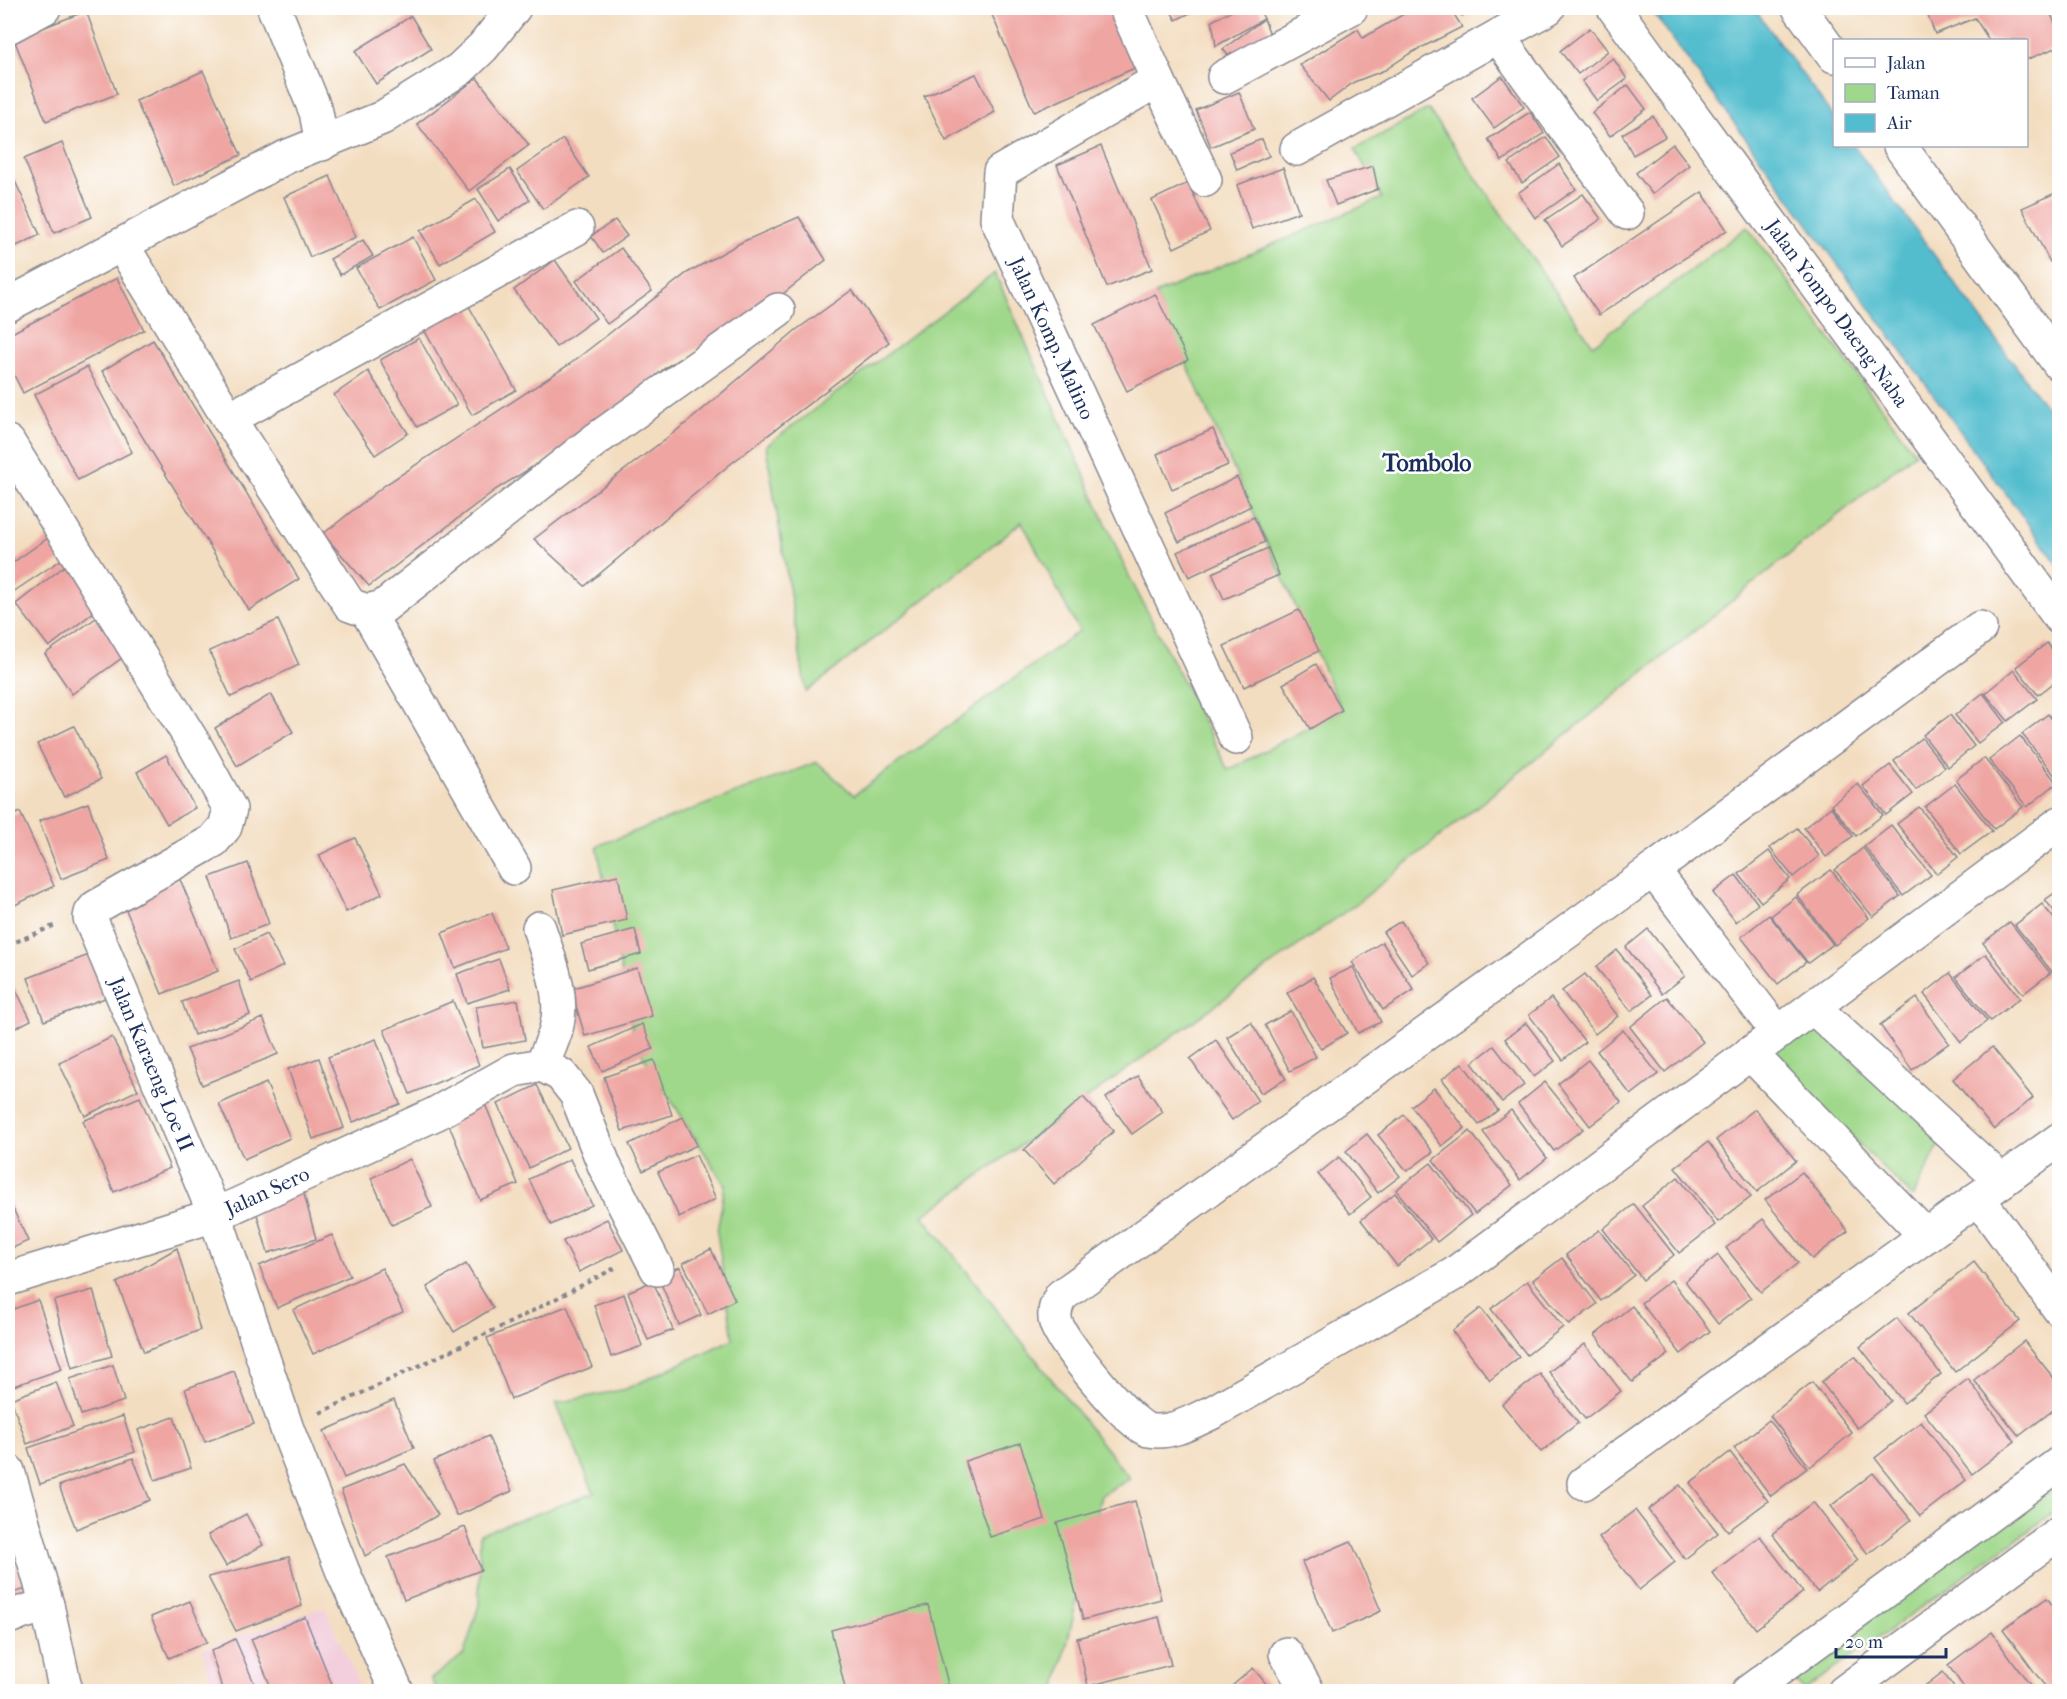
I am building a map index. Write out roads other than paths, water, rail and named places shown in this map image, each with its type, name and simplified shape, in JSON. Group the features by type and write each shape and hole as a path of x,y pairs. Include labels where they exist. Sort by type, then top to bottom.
{"street":[{"path":"8,27 44,8"},
{"path":"274,8 316,112 322,144"},
{"path":"8,305 286,157 382,118 459,69 483,47 514,8"},
{"path":"1126,8 1205,180"},
{"path":"1224,77 1352,8"},
{"path":"1297,149 1548,8"},
{"name":"Jalan Yompo Daeng Naba","path":"1614,8 2060,618"},
{"path":"1799,8 1833,55"},
{"path":"1498,38 1627,213"},
{"name":"Jalan Komp. Malino","path":"1158,80 1000,172 997,219 1236,738"},
{"path":"1901,147 2060,365"},
{"path":"229,419 577,228"},
{"path":"122,245 229,419 350,605 367,611 383,608 594,441 778,310"},
{"name":"Jalan Karaeng Loe II","path":"8,442 196,747 230,809 225,827 213,841 96,907 91,913 92,923 215,1215 287,1429 343,1572 397,1692"},
{"path":"367,611 514,868"},
{"path":"1980,628 1653,870 1061,1296 1054,1315 1062,1336 1128,1418 1146,1429 1173,1430 1213,1412 1454,1274 2060,823"},
{"path":"1653,870 1778,1033"},
{"path":"539,928 555,979 559,1006 557,1026 528,1068 561,1075 576,1094 605,1167 652,1260"},
{"path":"1813,1007 1990,1190 2060,1310"},
{"path":"1750,1053 1926,1236"},
{"name":"Jalan Sero","path":"8,1280 215,1215 435,1114 528,1068"},
{"path":"1584,1483 2060,1139"},
{"path":"1748,1692 2060,1463"},
{"path":"8,1471 47,1605 66,1692"},
{"path":"1844,1692 2060,1532"},
{"path":"8,1617 47,1605"},
{"path":"1286,1654 1308,1692"}],"water":[{"path":"1650,8 1754,8 1833,117 1833,147 1855,147 2059,425 2059,566"}],"district":[{"name":"Tombolo","path":"1427,463"}]}
